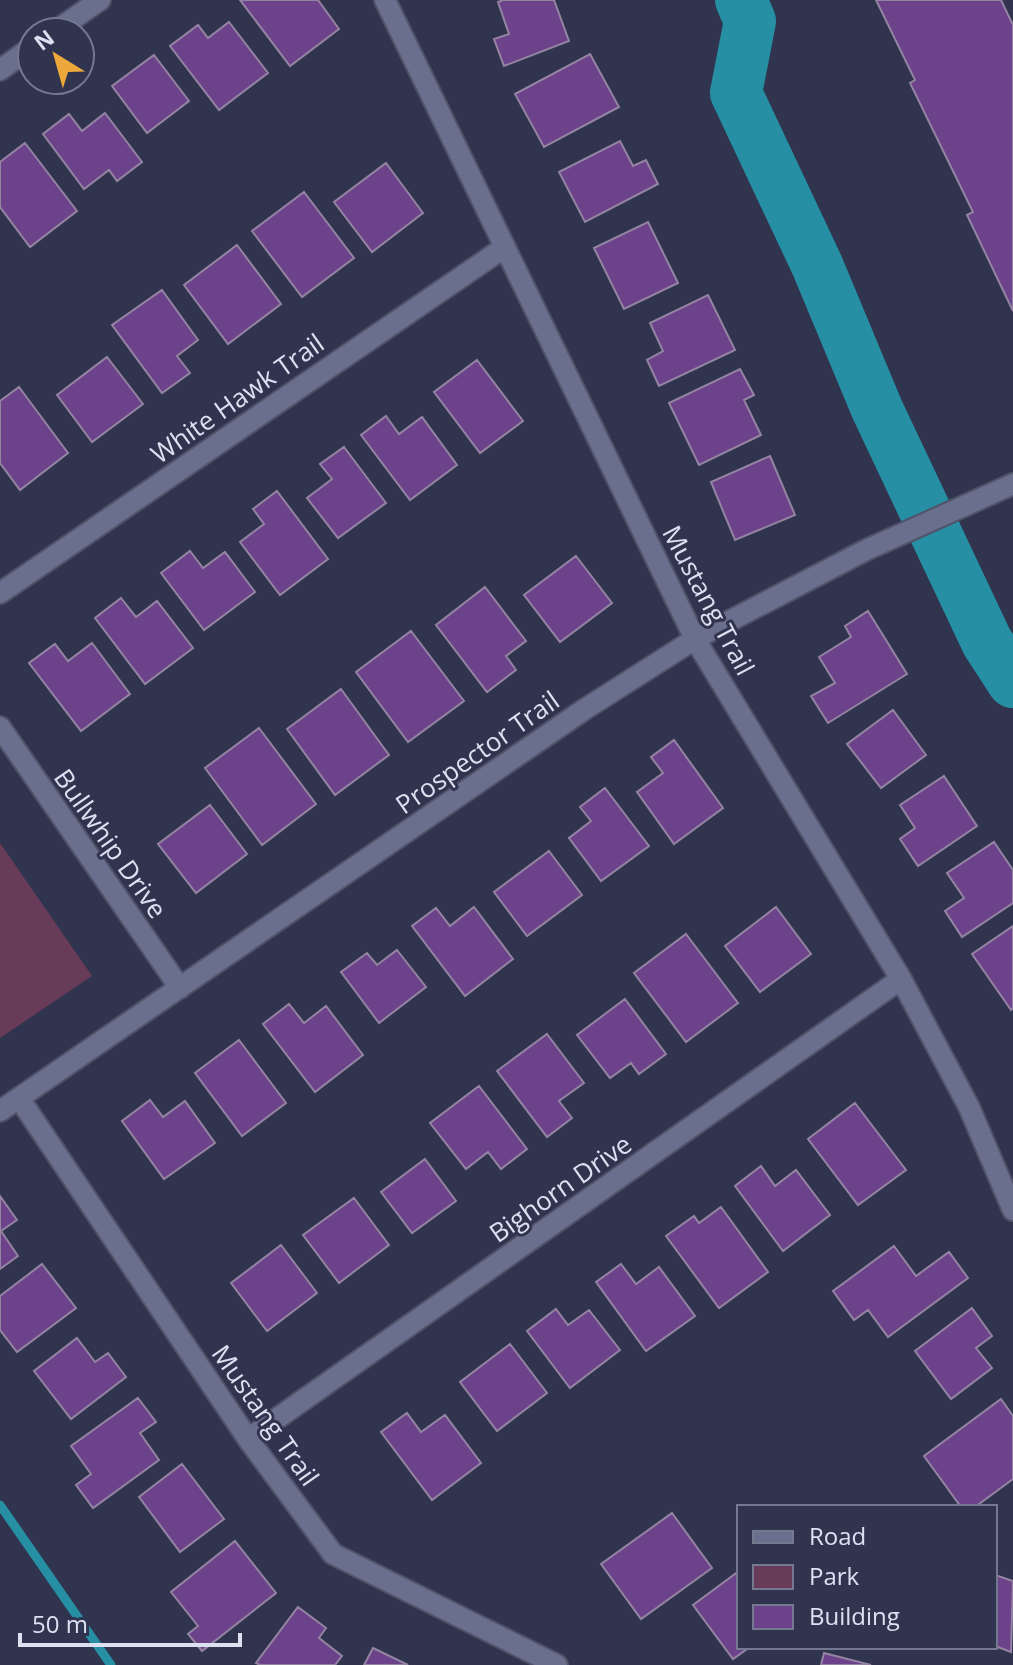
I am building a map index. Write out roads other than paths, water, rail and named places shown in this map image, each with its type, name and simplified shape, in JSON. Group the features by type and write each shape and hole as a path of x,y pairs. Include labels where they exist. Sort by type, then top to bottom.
{"street":[{"path":"77,16 100,0"},
{"name":"Mustang Trail","path":"385,0 695,639 901,979 969,1107 1013,1210"},
{"name":"White Hawk Trail","path":"0,593 505,247"},
{"name":"Prospector Trail","path":"0,1111 585,709 695,639 866,550 1010,486"},
{"name":"Bullwhip Drive","path":"0,727 180,988"},
{"name":"Bighorn Drive","path":"248,1439 901,979"},
{"name":"Mustang Trail","path":"19,1098 248,1439 333,1554 557,1665"}],"waterway":[{"path":"741,0 750,21 736,93 817,265 877,409 987,642 1013,682"},
{"path":"0,1505 111,1665"}]}
